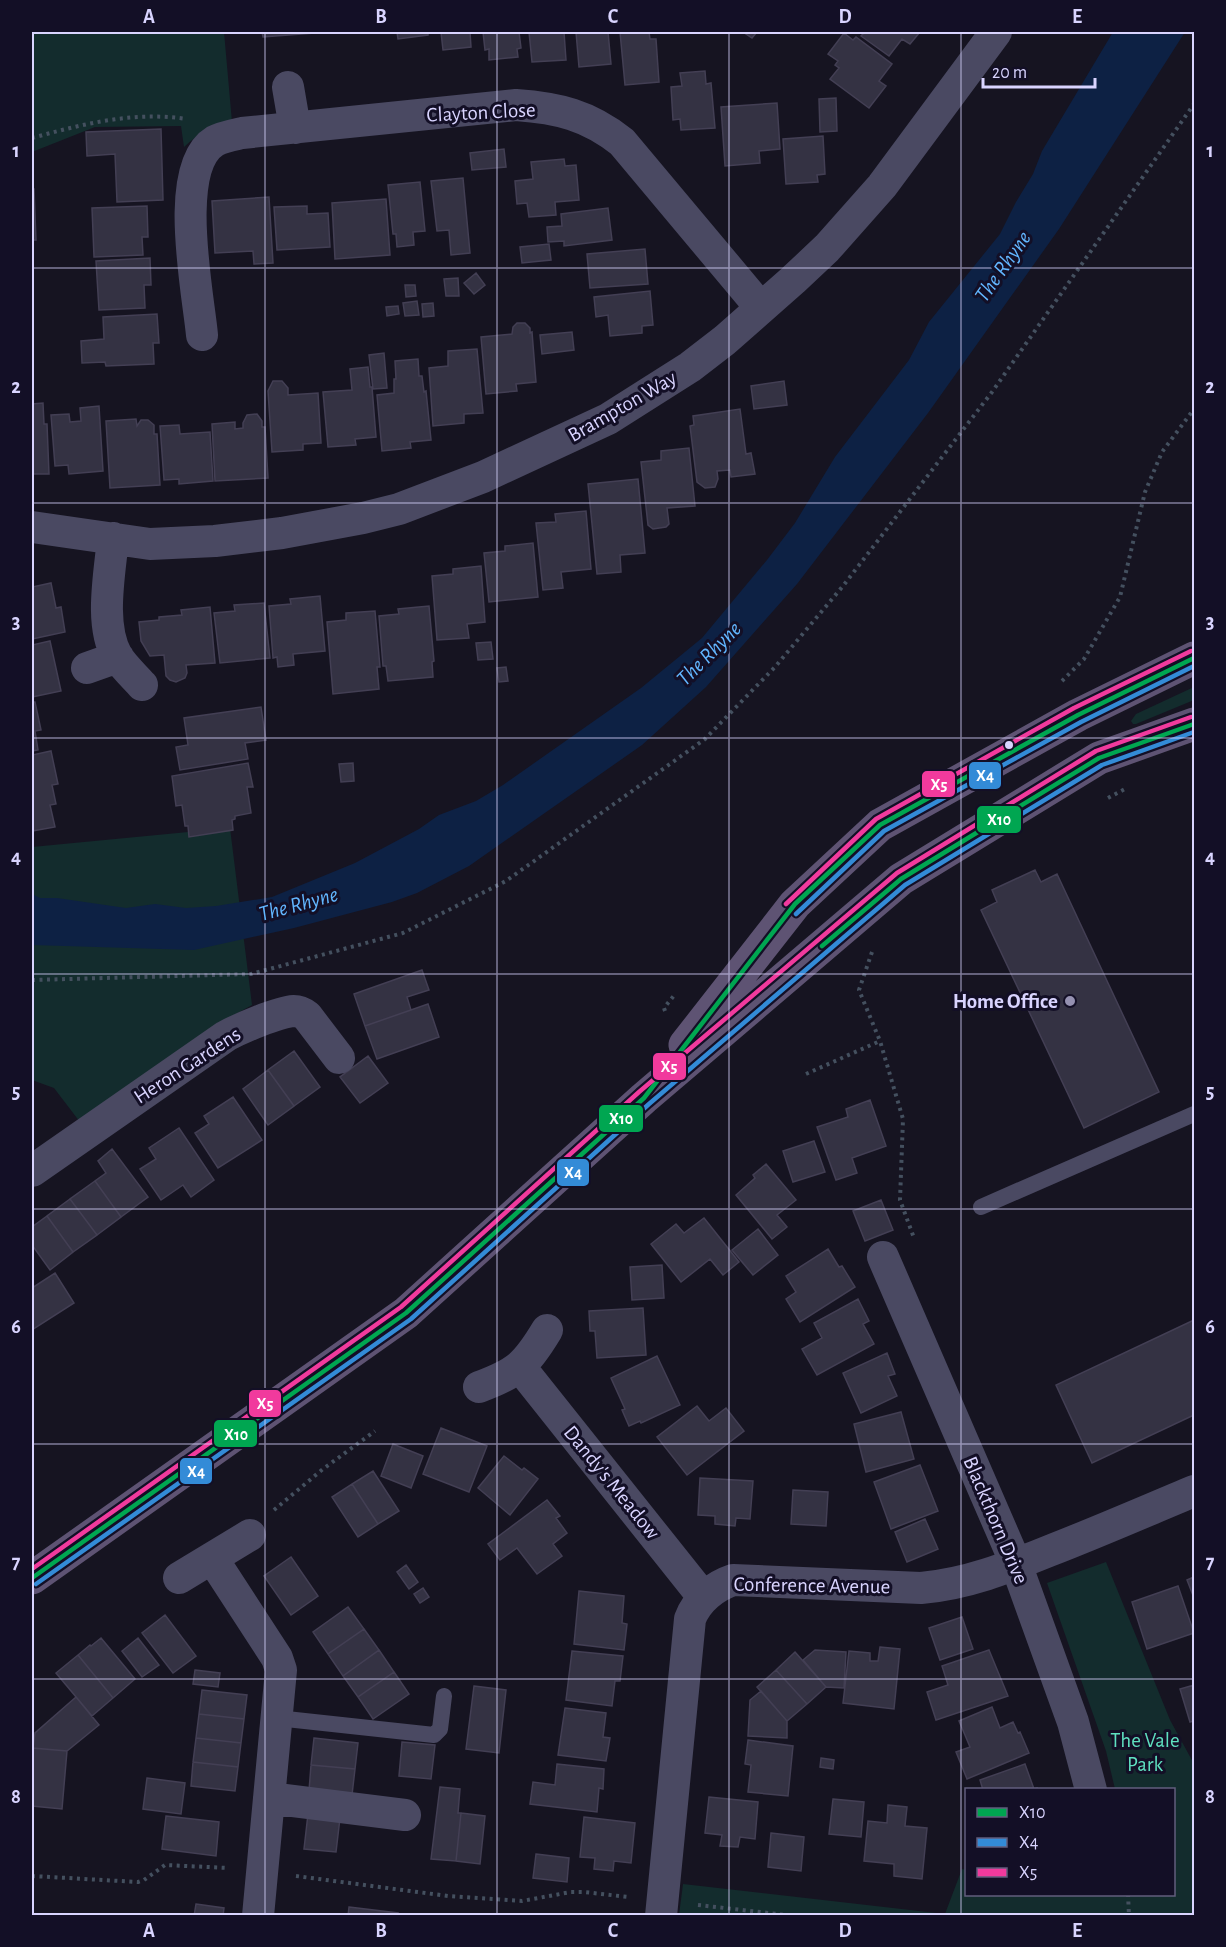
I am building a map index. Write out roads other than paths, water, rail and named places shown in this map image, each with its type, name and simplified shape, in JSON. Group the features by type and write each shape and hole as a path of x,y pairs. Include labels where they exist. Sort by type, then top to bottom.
{"main road":[{"path":"644,1098 795,904 880,825 1078,715 1194,658"},
{"path":"32,1578 406,1313 644,1098 901,879 1099,758 1194,724"}],"street":[{"name":"Brampton Way","path":"32,527 165,544 237,539 363,518 431,497 483,477 608,419 690,367 725,340 827,248 882,186 996,32"},
{"path":"288,87 295,128"},
{"name":"Clayton Close","path":"202,335 190,226 190,198 197,164 215,141 242,134 516,105 556,109 574,114 593,122 622,142 761,308"},
{"path":"113,538 108,622 112,645 118,657 142,685"},
{"path":"87,668 118,657"},
{"name":"Heron Gardens","path":"32,1170 226,1036 243,1027 292,1011 301,1012 307,1016 339,1058"},
{"name":"Blackthorn Drive","path":"883,1257 1016,1564 1078,1738 1090,1788"},
{"path":"479,1387 502,1379 520,1367 533,1353 547,1330"},
{"name":"Dandy's Meadow","path":"520,1367 704,1598"},
{"name":"Conference Avenue","path":"662,1908 690,1619 697,1605 704,1598 733,1580 921,1588 949,1585 976,1579 1016,1564 1194,1491"},
{"path":"179,1578 250,1535"},
{"path":"212,1558 277,1658 281,1670 258,1916"},
{"path":"269,1798 405,1815"}],"lane":[{"path":"981,1207 1194,1114"},
{"path":"277,1718 434,1735 440,1730 444,1696"}],"water":[{"name":"The Rhyne","path":"1113,32 1185,32 1059,229 928,413 797,584 706,687 642,745 469,866 417,893 392,902 294,928 194,950 32,945 32,894 40,898 57,898 126,908 155,904 186,908 216,906 272,897 355,863 419,829 439,815 476,801 503,785 641,688 702,638 795,523 835,457 909,360 929,322 1000,234 1033,174 1042,151"}],"place":[{"name":"Home Office","path":"1070,1001"}],"park label":[{"name":"The Vale Park","path":"1145,1752"}]}
